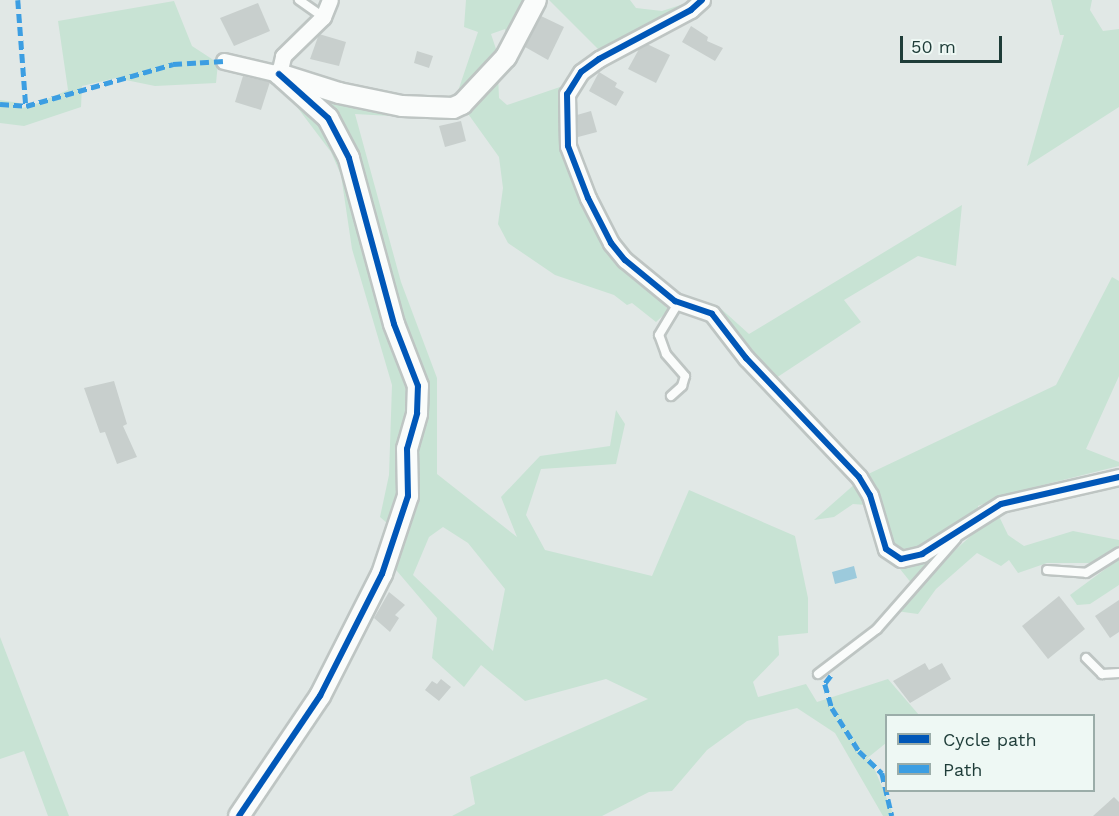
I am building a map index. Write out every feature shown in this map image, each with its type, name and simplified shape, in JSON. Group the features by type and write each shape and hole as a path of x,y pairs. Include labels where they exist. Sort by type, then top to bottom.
{"street":[{"path":"279,74 283,56 323,17 330,0"},
{"path":"224,61 279,74 339,93 402,106 453,108 462,104 506,57 536,0"},
{"path":"702,0 691,10 581,72 567,94 565,111 568,146 611,243 644,278 679,302 712,314 746,358 859,477 870,495 886,549 893,556 901,559 922,554 1001,504 1119,477"},
{"path":"239,816 320,696 382,574 408,496 407,449 417,413 418,386 394,324 349,158 328,118 279,74"}],"lane":[{"path":"299,0 323,17"},
{"path":"671,396 682,386 685,376 666,354 659,335 679,302"},
{"path":"818,674 877,629 971,522"},
{"path":"1047,570 1086,573 1119,552"},
{"path":"1086,658 1102,674 1119,673"}],"green space":[{"path":"466,0 532,0 508,47 505,29 491,34 497,52 499,98 507,105 560,87 565,154 612,256 669,310 656,322 632,303 627,305 614,295 555,275 508,243 498,224 503,188 499,157 456,97 478,32 464,27"},
{"path":"549,0 630,0 636,8 662,11 696,0 600,51"},
{"path":"1051,0 1092,0 1090,10 1103,31 1119,29 1119,107 1027,166 1064,35 1060,35"},
{"path":"174,1 192,46 218,63 216,83 155,86 116,78 82,86 81,107 24,126 0,123 0,100 19,103 20,108 29,107 68,90 58,21"},
{"path":"321,97 427,113 427,118 355,114 401,282 437,378 437,474 517,537 501,497 540,456 610,446 616,410 625,424 616,464 541,469 526,515 545,550 652,576 689,490 795,536 808,598 808,633 778,636 779,655 753,682 758,697 806,684 817,702 888,679 918,714 885,714 885,744 865,760 870,758 894,816 883,816 835,733 797,708 747,721 707,750 672,791 649,792 602,816 452,816 475,804 470,777 648,699 606,679 525,701 481,665 464,687 432,658 437,618 391,564 420,413","holes":["443,527 468,543 505,589 493,651 413,575 429,537"]},
{"path":"298,102 302,102 333,137 408,386 410,403 403,487 395,530 380,517 389,475 392,385 352,249 341,175 331,152 297,107"},
{"path":"962,205 956,266 918,256 844,300 861,322 776,378 817,426 763,373 720,317 718,306 749,334"},
{"path":"1112,277 1119,281 1119,376 1086,449 1119,462 1119,466 1015,492 978,506 978,515 933,558 941,563 997,512 1008,535 1024,546 1073,531 1119,540 1119,547 1092,563 1047,563 1018,573 1009,560 1001,566 977,553 936,589 918,614 896,611 916,589 896,564 879,506 853,504 834,517 814,520 864,476 1056,385"},
{"path":"1119,559 1119,585 1090,604 1077,605 1070,595"},
{"path":"0,637 69,816 48,816 24,751 0,759"}],"water":[{"path":"854,566 857,578 835,584 832,572"}],"building":[{"path":"258,3 270,31 234,46 220,18"},
{"path":"541,16 564,27 548,60 525,47"},
{"path":"691,26 708,37 707,41 723,48 715,61 682,42"},
{"path":"319,34 346,42 339,66 310,59"},
{"path":"647,44 670,55 656,83 628,69 639,49"},
{"path":"417,51 433,56 429,68 414,63"},
{"path":"599,72 617,83 615,87 624,92 616,106 589,91"},
{"path":"243,76 270,82 261,110 235,102"},
{"path":"591,111 597,132 578,137 577,115"},
{"path":"461,121 466,141 445,147 439,126"},
{"path":"114,381 127,424 123,426 137,457 117,464 105,432 100,433 84,388"},
{"path":"389,592 405,605 395,615 399,618 390,632 374,618"},
{"path":"1059,596 1085,629 1048,659 1022,626"},
{"path":"1119,600 1119,632 1110,638 1095,616"},
{"path":"925,663 929,670 942,663 951,679 910,703 893,681"},
{"path":"441,679 451,687 439,701 425,690 432,681 437,684"},
{"path":"1114,797 1119,802 1119,816 1093,816"}],"marked path":[{"path":"18,0 26,106"},
{"path":"0,104 26,106 173,64 224,61"},
{"path":"831,676 825,684 832,708 859,751 882,773 885,786"},
{"path":"886,792 892,816"}],"cycle path":[{"path":"702,0 691,10 599,59 581,72 567,94 568,146 588,198 611,243 625,260 675,301 712,314 746,358 859,477 870,495 886,549 901,559 922,554 1001,504 1119,477"},
{"path":"239,816 320,696 382,574 408,496 407,449 417,413 418,386 394,324 349,158 328,118 279,74"}]}
